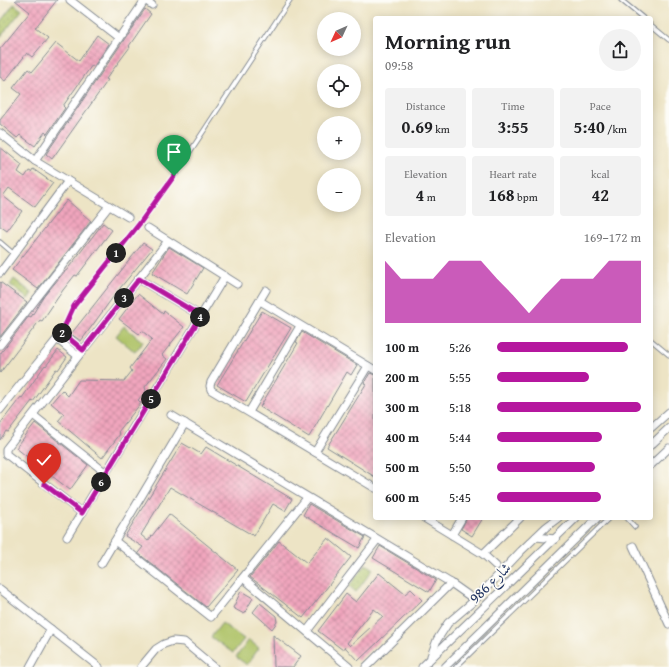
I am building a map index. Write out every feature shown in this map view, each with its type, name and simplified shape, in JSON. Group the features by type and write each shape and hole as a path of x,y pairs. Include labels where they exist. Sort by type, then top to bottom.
{"street":[{"path":"70,0 119,38"},
{"path":"35,161 145,0 152,5"},
{"path":"0,133 35,161 128,217"},
{"path":"0,273 68,181"},
{"path":"0,345 109,206"},
{"path":"148,228 237,284"},
{"path":"82,513 6,454 6,449 168,241"},
{"path":"67,538 225,276"},
{"path":"139,279 201,316"},
{"path":"266,290 211,382 211,390 373,487"},
{"path":"260,301 373,369"},
{"path":"249,412 300,326"},
{"path":"0,410 59,337 65,335 83,350"},
{"path":"59,337 78,356"},
{"path":"315,452 368,366"},
{"path":"653,426 669,412"},
{"path":"33,414 106,473"},
{"path":"171,415 307,498 451,583 475,600"},
{"path":"101,564 185,423"},
{"path":"653,443 669,428"},
{"path":"653,463 669,448"},
{"path":"115,541 211,617 307,498"},
{"path":"427,520 483,554 496,566"},
{"path":"452,535 461,520"},
{"path":"483,554 518,520"},
{"path":"431,658 437,640 444,628 453,618 475,600 521,551 556,520"},
{"name":"شارع 986","path":"422,667 574,520"},
{"name":"شارع 986","path":"444,667 595,520"},
{"path":"536,537 555,539"},
{"path":"306,631 378,540"},
{"path":"634,546 669,624"},
{"path":"243,578 349,667"},
{"path":"366,667 451,583"},
{"path":"0,589 99,667"},
{"path":"30,667 51,629"},
{"path":"141,667 156,648 173,641 184,642 214,667"}],"lane":[{"path":"59,337 74,306 140,223 174,176 290,0"},
{"path":"621,0 641,16"},
{"path":"653,27 669,40"},
{"path":"0,242 14,254"},
{"path":"653,342 669,355"},
{"path":"456,667 607,520"},
{"path":"629,520 635,527"}],"green space":[{"path":"14,4 22,10 0,38 0,22"},
{"path":"14,279 32,293 28,299 10,285"},
{"path":"124,326 143,342 135,352 116,336"},
{"path":"366,564 373,569 356,592 349,586"},
{"path":"222,623 244,639 233,653 211,637"},
{"path":"249,640 259,648 247,665 236,657"}],"building":[{"path":"15,0 57,0 35,28 48,38 32,57 27,53 5,81 0,77 0,49 30,12"},
{"path":"145,9 151,14 129,46 130,47 106,79 108,80 52,159 46,154"},
{"path":"97,35 109,44 63,106 65,108 47,134 45,132 35,146 20,135 17,138 0,124 0,120 21,94 13,88 28,69 32,72 56,43 79,61"},
{"path":"0,147 22,165 18,172 25,177 29,171 31,172 33,169 53,183 35,207 9,188 3,196 22,211 7,231 0,226"},
{"path":"67,200 91,221 38,289 12,270"},
{"path":"103,223 112,230 77,276 75,275 63,290 42,321 40,320 0,373 0,354 29,316 31,317 44,296 66,271"},
{"path":"143,243 152,249 116,293 81,341 71,334"},
{"path":"169,247 203,268 187,294 152,273"},
{"path":"0,282 27,302 0,337"},
{"path":"138,294 163,314 164,311 184,327 162,355 167,359 145,387 146,391 138,400 141,403 118,432 120,434 102,458 58,421 64,414 51,403 62,390 68,396 79,380 124,381 132,371 130,368 152,339 142,331 139,334 119,319"},
{"path":"262,311 291,328 246,402 217,385"},
{"path":"302,332 357,365 351,375 347,372 309,437 260,407 298,343 296,342"},
{"path":"58,350 67,357 58,370 56,369 33,402 32,401 0,440 0,424 21,397 22,398 45,365 46,366"},
{"path":"370,373 373,374 373,476 327,447 366,384 364,383"},
{"path":"35,423 88,465 70,490 16,448"},
{"path":"182,443 201,454 206,447 292,499 285,511 273,504 254,536 170,487 141,535 148,541 169,514 238,570 206,607 138,553 143,547 125,536"},
{"path":"309,504 365,537 359,548 303,515"},
{"path":"466,520 482,520 472,536 461,529"},
{"path":"328,538 351,557 303,618 250,577 279,541 307,563"},
{"path":"380,546 436,580 429,592 373,558"},
{"path":"379,573 405,594 411,589 422,600 358,661 345,647 343,650 318,631 346,594 356,602","holes":["374,609 383,616 350,646 347,643"]},
{"path":"241,591 253,598 244,614 233,608"},
{"path":"260,603 276,616 277,622 272,629 253,612"},
{"path":"273,635 301,656 293,667 274,667"}],"route":[{"path":"44,484 82,513 201,316 139,279 83,350 65,335 61,334 74,306 140,223 174,176"}]}
